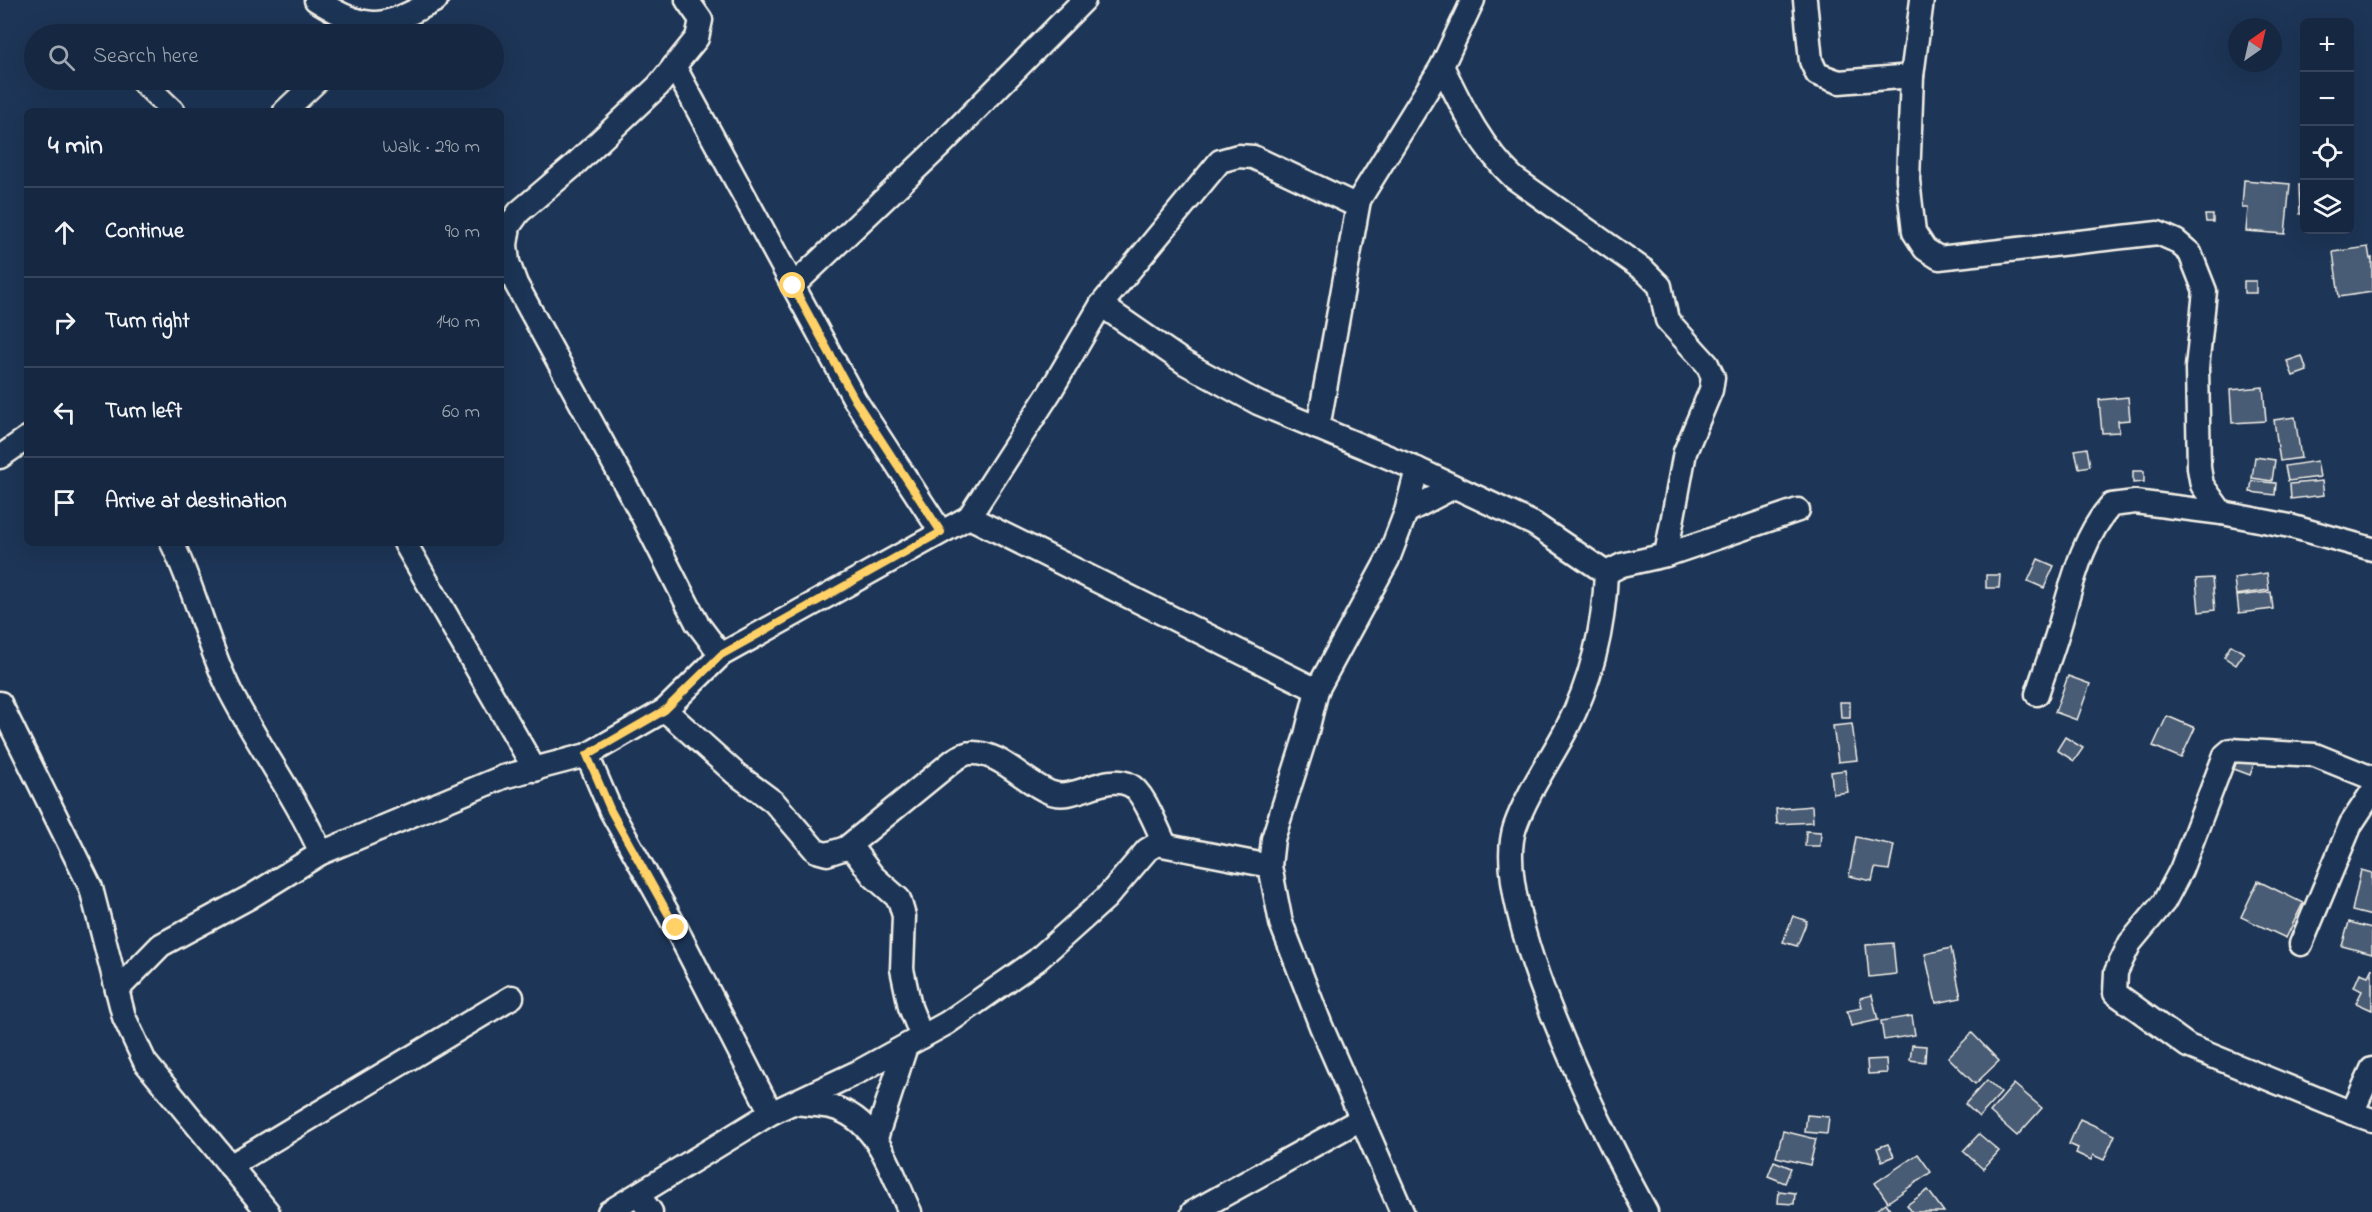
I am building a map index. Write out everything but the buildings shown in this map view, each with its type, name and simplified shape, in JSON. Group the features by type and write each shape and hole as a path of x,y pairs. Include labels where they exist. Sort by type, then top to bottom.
{"street":[{"path":"316,0 358,24"},
{"path":"387,24 436,0"},
{"path":"687,0 701,20 697,38 658,86 572,167 519,212 509,226 506,245 508,262 516,284 643,517 697,623 721,655"},
{"path":"793,286 939,147 1084,0"},
{"path":"1318,428 1359,200 1442,66 1473,0"},
{"path":"1805,0 1811,61 1817,74 1839,82 1912,76"},
{"path":"1922,0 1912,76 1908,180 1914,232 1925,249 1939,258 2158,233 2176,241 2190,253 2205,291 2198,368 2199,468 2202,485 2223,513"},
{"path":"674,66 855,400 941,532"},
{"path":"1442,66 1472,128 1495,160 1514,178 1645,271 1660,286 1667,320 1707,364 1713,376 1711,390 1685,452 1666,555"},
{"path":"151,90 170,108"},
{"path":"288,108 307,90"},
{"path":"117,990 161,945 250,897 321,853 494,781 587,755 665,710 721,655 969,517 1050,392 1101,305 1220,161 1238,156 1252,157 1351,203 1359,200"},
{"path":"1101,305 1185,363 1258,403 1417,469 1534,524 1606,573"},
{"path":"0,457 24,440"},
{"path":"1402,1212 1321,1026 1281,923 1270,866 1273,839 1306,735 1317,690 1388,559 1406,512 1417,469"},
{"path":"1406,512 1454,487"},
{"path":"2037,694 2060,626 2069,586 2100,517 2111,505 2135,502 2223,513 2290,526 2372,549"},
{"path":"1606,573 1622,565 1666,555 1798,510"},
{"path":"969,517 1317,690"},
{"path":"174,546 189,576 230,690 309,825 321,853"},
{"path":"407,546 535,770"},
{"path":"1606,573 1605,599 1598,642 1587,685 1515,828 1511,873 1529,953 1603,1133 1646,1212"},
{"path":"0,703 91,888 124,1017 145,1062 268,1212"},
{"path":"665,710 736,774 774,802 816,851 827,854 846,848 954,760 970,752 987,755 1050,793 1065,795 1118,781 1131,785 1139,792 1165,844"},
{"path":"2372,778 2315,755 2231,750 2226,755 2181,870 2164,902 2130,944 2116,972 2115,993 2188,1046 2362,1116 2372,1069"},
{"path":"587,755 611,811 676,928 771,1113"},
{"path":"2301,944 2351,824 2372,792"},
{"path":"609,1212 645,1203 722,1141 771,1113 860,1071 947,1023 1037,960 1106,898 1147,850 1157,844 1270,866"},
{"path":"846,848 855,852 873,876 900,899 904,916 902,969 914,1042 876,1138"},
{"path":"230,1166 512,997"},
{"path":"792,1103 832,1107 862,1123 876,1138 910,1212"},
{"path":"1193,1212 1361,1119"}],"route":[{"path":"676,928 611,811 587,755 665,710 721,655 941,532 855,400 793,286"}]}
